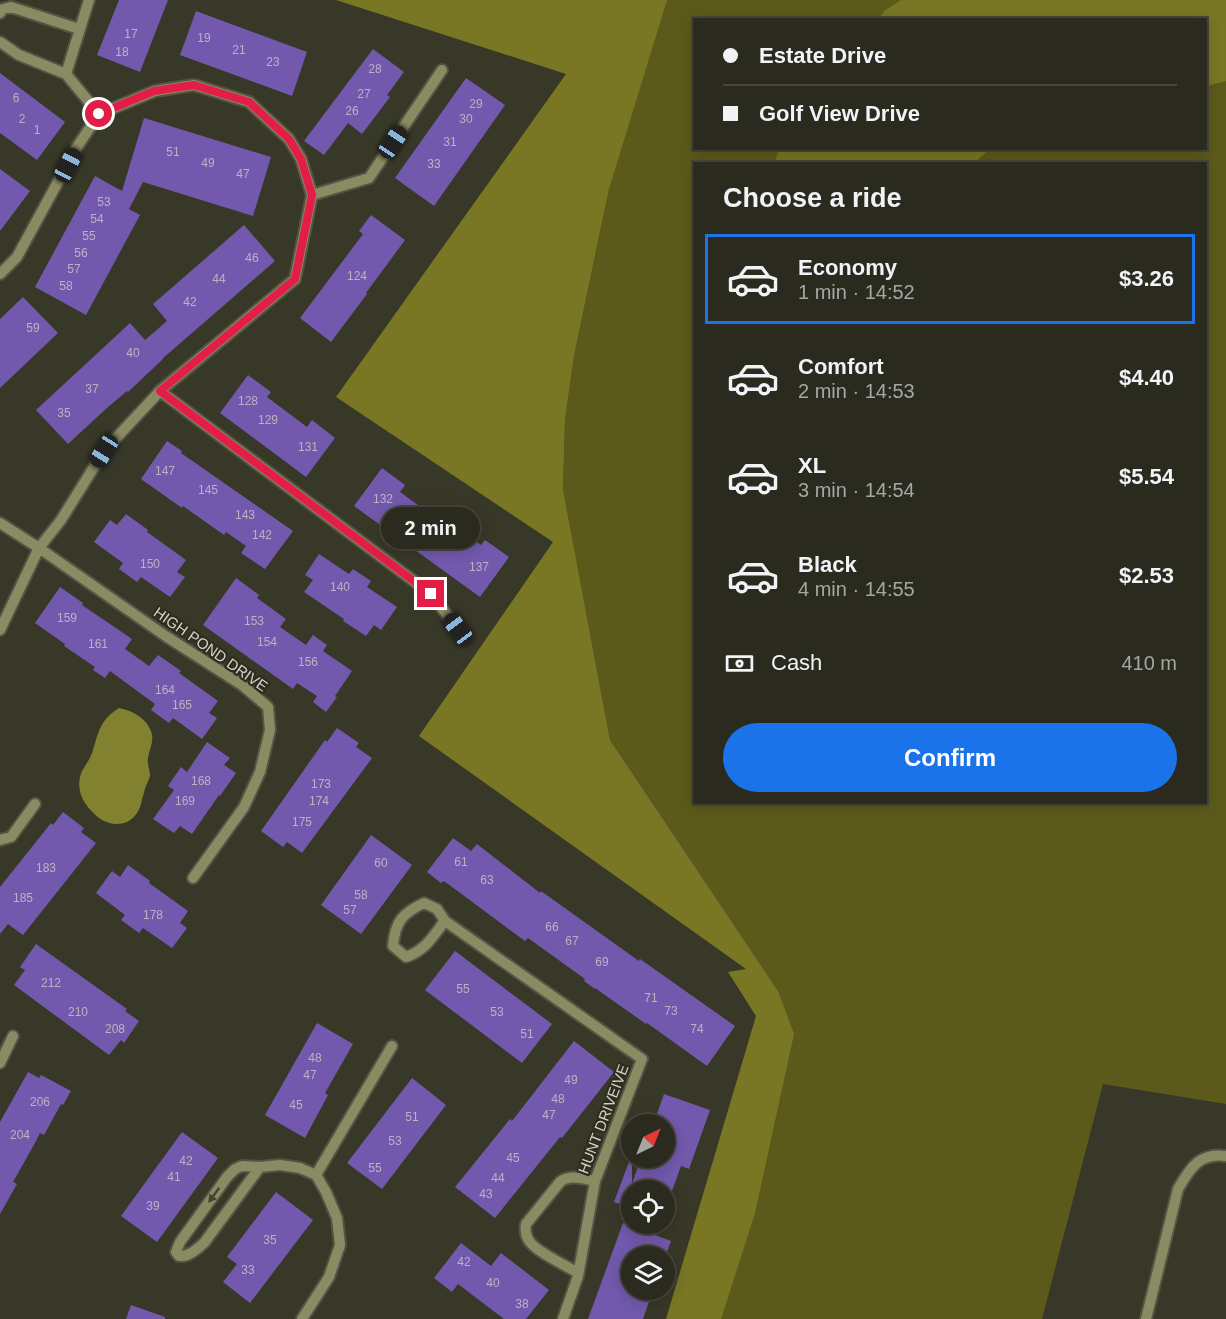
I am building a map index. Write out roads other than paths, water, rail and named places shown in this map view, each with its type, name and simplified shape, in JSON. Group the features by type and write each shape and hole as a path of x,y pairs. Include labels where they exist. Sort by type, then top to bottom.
{"street":[{"path":"66,74 89,0"},
{"path":"0,13 3,9 11,7 79,29"},
{"path":"0,42 19,55 66,74 99,114"},
{"path":"312,195 369,178 442,70"},
{"path":"0,274 17,257 77,147 99,114 154,91 194,85 249,102 289,139 301,159 312,195 295,279 160,391 104,451 61,519 39,548 0,630"},
{"path":"160,391 431,594 458,629"},
{"path":"0,523 39,548"},
{"name":"HIGH POND DRIVE","path":"39,548 242,686 268,707 270,730 260,772 244,807 193,878"},
{"path":"0,840 11,837 35,804"},
{"name":"HUNT DRIVEIVE","path":"445,921 423,948 416,953 406,957 393,946 394,931 407,911 424,903 438,909 445,921 642,1059 595,1181 578,1273 564,1319"},
{"path":"0,1063 13,1036"},
{"path":"316,1175 392,1046"},
{"path":"1146,1319 1178,1189 1187,1172 1198,1161 1215,1154 1226,1156"},
{"path":"260,1167 204,1243 184,1257 176,1254 176,1248 180,1242 235,1169 242,1166 280,1165 300,1168 316,1175 327,1192 336,1218 340,1245 329,1277 302,1319"},
{"path":"578,1273 536,1248 525,1232 526,1224 565,1178 574,1177 595,1181"}]}
